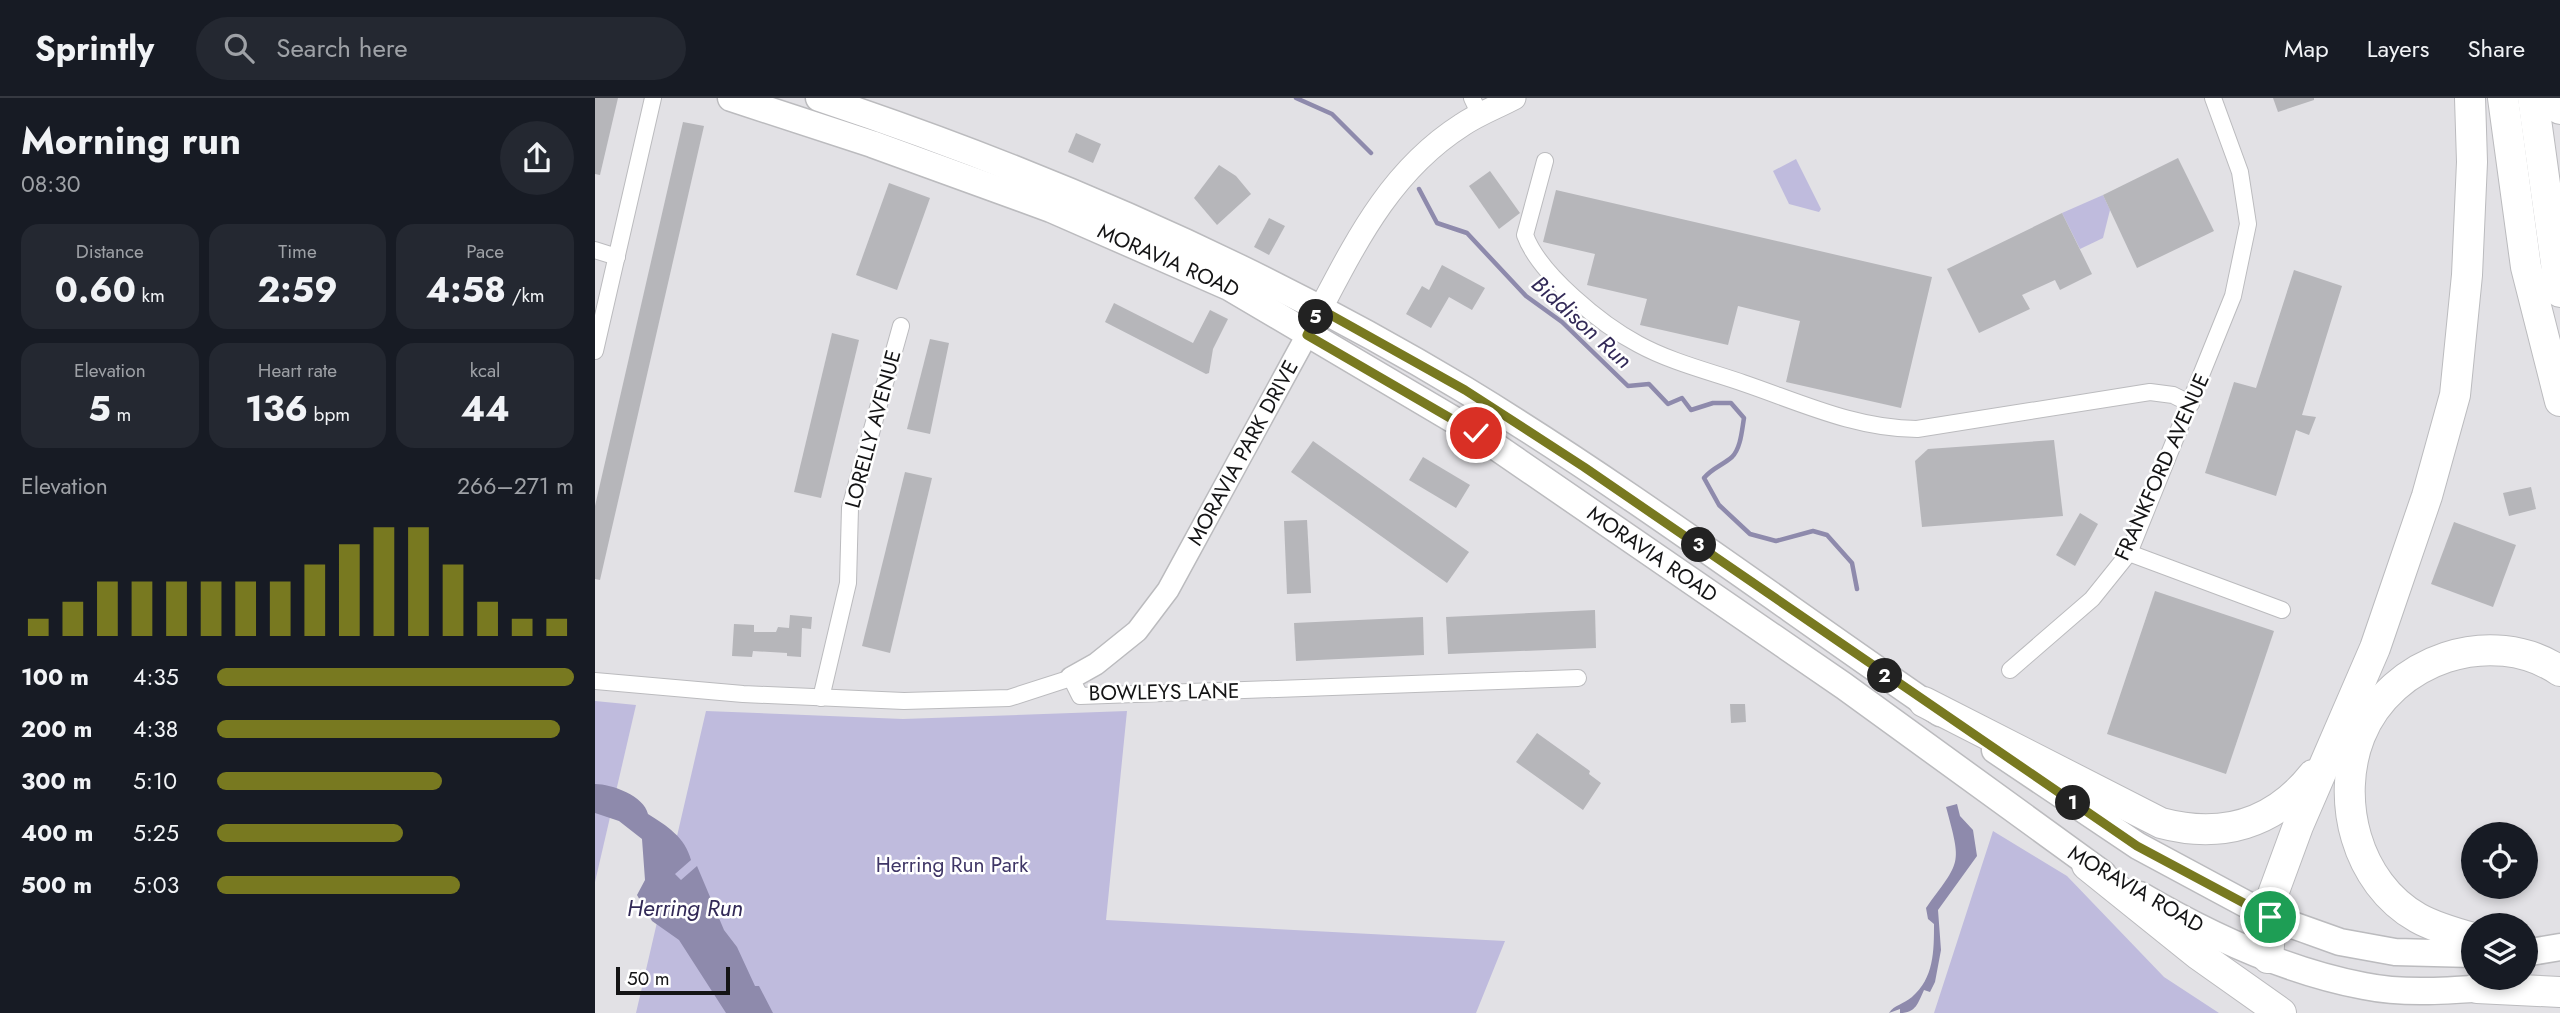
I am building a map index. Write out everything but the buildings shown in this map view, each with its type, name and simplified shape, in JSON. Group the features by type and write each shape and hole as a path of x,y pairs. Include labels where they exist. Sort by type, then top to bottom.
{"highway":[{"path":"2268,958 2273,894 2287,854 2375,648 2427,496 2455,396 2467,275 2472,162 2470,98"},
{"path":"2504,98 2526,267 2560,401"},
{"path":"2533,98 2560,292"},
{"path":"2549,98 2560,184"},
{"path":"2558,98 2560,109"},
{"path":"2461,934 2418,918 2391,897 2373,876 2362,854 2351,818 2350,778 2360,736 2389,692 2421,669 2454,654 2511,649 2546,661 2560,671"},
{"path":"1924,702 2161,823 2189,829 2233,828 2275,812 2297,795 2329,756"},
{"path":"2087,865 2199,955 2281,1013"},
{"path":"2518,990 2560,992"}],"main road":[{"name":"MORAVIA ROAD","path":"731,98 873,144 1051,209 1229,287 1476,433 1844,685 2087,865 2166,911 2268,958 2364,986 2421,992 2461,989"},
{"name":"MORAVIA ROAD","path":"819,98 1065,186 1190,243 1320,309 1465,390 1716,557 2137,846 2270,917 2340,942 2384,950 2461,953"},
{"name":"MORAVIA PARK DRIVE","path":"1307,335 1344,260 1374,211 1392,188 1476,107 1514,98"},
{"path":"2538,951 2560,947"},
{"name":"MORAVIA ROAD","path":"2538,982 2560,980"}],"street":[{"path":"595,351 653,98"},
{"name":"FRANKFORD AVENUE","path":"2010,670 2092,599 2129,553 2233,296 2248,224 2240,172 2213,98"},
{"path":"1545,161 1525,235 1529,246 1552,277 1576,298 1627,338 1664,356 1853,421 1893,429 1917,429 2121,395 2164,393 2191,404"},
{"path":"595,250 617,257"},
{"name":"LORELLY AVENUE","path":"821,698 848,583 850,508 901,326"},
{"name":"MORAVIA PARK DRIVE","path":"1071,678 1096,664 1137,631 1168,590 1307,335"},
{"path":"2129,553 2282,610"},
{"name":"BOWLEYS LANE","path":"595,681 821,698 904,701 1009,698 1071,678 1080,696 1579,678"}],"green space":[{"path":"1796,159 1821,209 1819,212 1789,204 1773,171"},
{"path":"2103,195 2110,210 2103,238 2080,249 2062,213"},
{"path":"595,701 636,705 595,882"},
{"name":"Herring Run Park","path":"706,711 903,719 1127,711 1106,920 1505,941 1476,1013 636,1013"},
{"path":"1993,831 2067,876 2164,977 2219,1013 1934,1013"}],"water":[{"name":"Herring Run","path":"595,784 610,786 634,797 648,814 680,839 691,860 675,874 681,880 697,866 724,930 737,947 755,986 759,986 773,1013 726,1013 679,940 652,921 637,895 645,880 642,839 619,821 595,813"},
{"path":"1957,804 1960,816 1973,830 1977,856 1938,910 1941,950 1935,982 1930,992 1924,990 1916,1006 1910,1011 1900,1013 1900,1009 1889,1013 1919,990 1929,973 1934,924 1928,919 1926,908 1952,871 1955,862 1955,841 1946,807"}],"waterway":[{"name":"Biddison Run","path":"1296,98 1332,114 1371,153"},
{"name":"Biddison Run","path":"1419,189 1437,223 1467,233 1526,296 1562,322 1628,386 1649,384 1668,404 1682,398 1691,410 1713,403 1731,403 1744,418 1739,444 1732,457 1704,478 1719,505 1750,534 1776,541 1813,531 1827,535 1852,563 1857,589"}],"route":[{"path":"1476,433 1307,335 1320,309 1465,390 1584,467 1804,621 2137,846 2270,917"}]}
